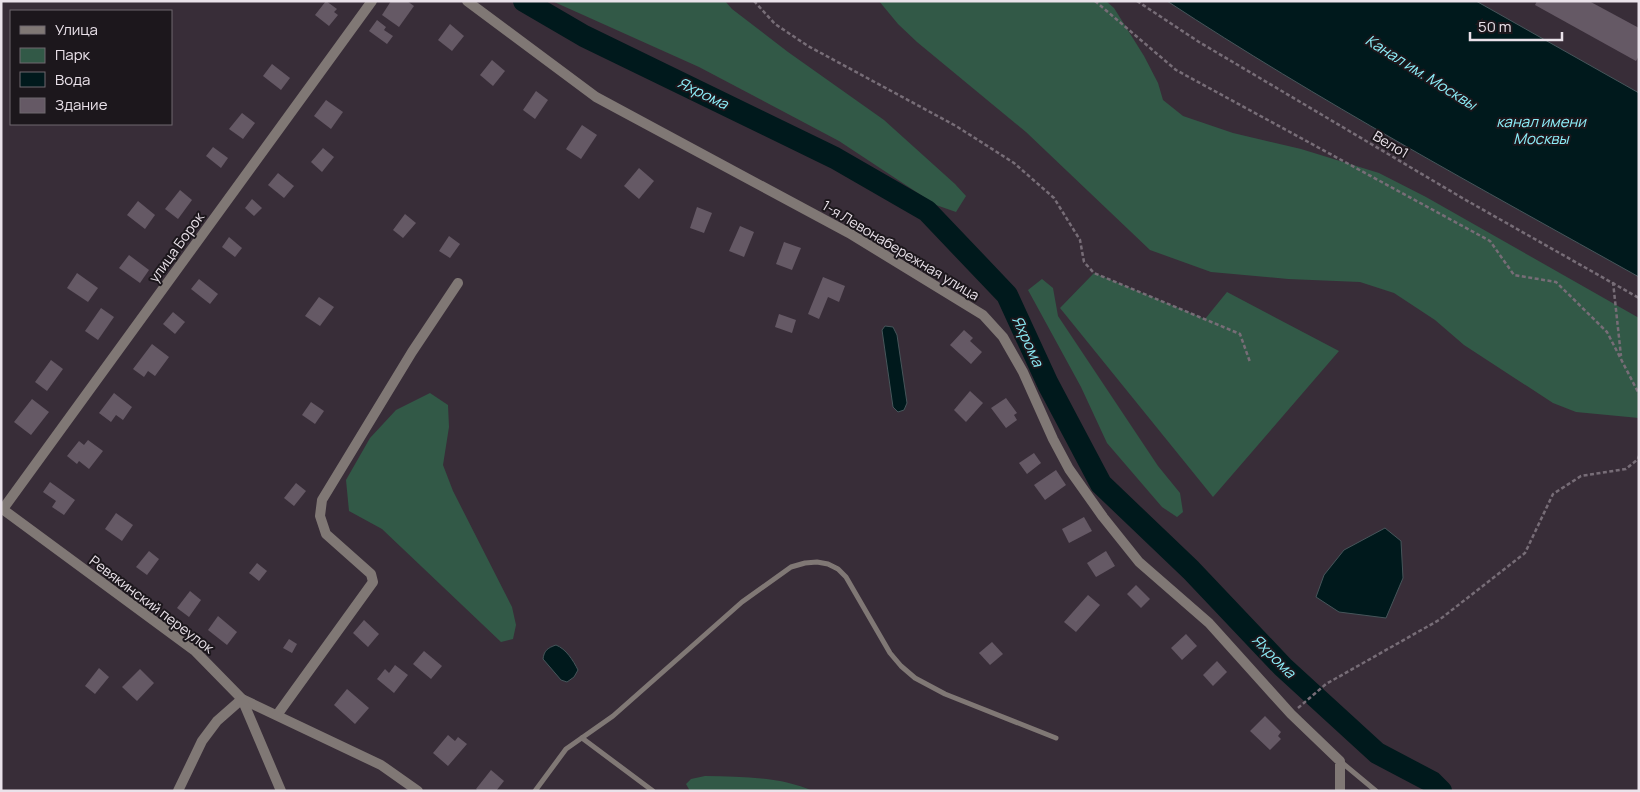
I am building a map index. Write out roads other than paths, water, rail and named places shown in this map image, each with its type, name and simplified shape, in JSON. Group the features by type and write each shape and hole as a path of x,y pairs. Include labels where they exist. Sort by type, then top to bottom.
{"street":[{"name":"улица Борок","path":"2,509 372,1"},
{"name":"1-я Левонабережная улица","path":"467,1 596,97 849,233 983,315 1003,336 1024,372 1053,439 1069,468 1103,517 1139,562 1209,623 1291,714 1340,761"},
{"path":"277,715 373,582 371,574 326,534 320,516 322,500 406,360 458,282"},
{"name":"Ревякинский переулок","path":"2,509 195,651 242,699 381,765 418,791"},
{"path":"178,791 202,741 217,721 242,699 281,791"},
{"path":"1340,761 1340,791"}],"lane":[{"path":"535,791 566,749 613,716 742,602 791,567 805,563 817,562 828,564 838,569 846,577 890,652 901,666 915,678 945,694 1056,738"},
{"path":"582,738 653,791"},
{"path":"1340,761 1376,791"}],"water":[{"name":"канал имени Москвы","path":"1167,1 1476,1 1639,93 1639,277 1341,109"},
{"path":"885,326 893,327 897,335 907,403 904,410 898,412 893,407 882,330"},
{"path":"1385,528 1401,541 1403,578 1386,618 1339,612 1316,597 1324,575 1344,550"},
{"path":"556,645 569,655 578,670 574,677 567,682 561,680 543,659 546,650"}],"waterway":[{"name":"Яхрома","path":"524,1 584,36 835,158 927,211 1007,295 1048,384 1101,484 1191,570 1283,667 1377,753 1432,782 1441,791"},
{"path":"1425,791 1432,782"}],"water label":[{"name":"Канал им. Москвы","path":"1421,72"}]}
